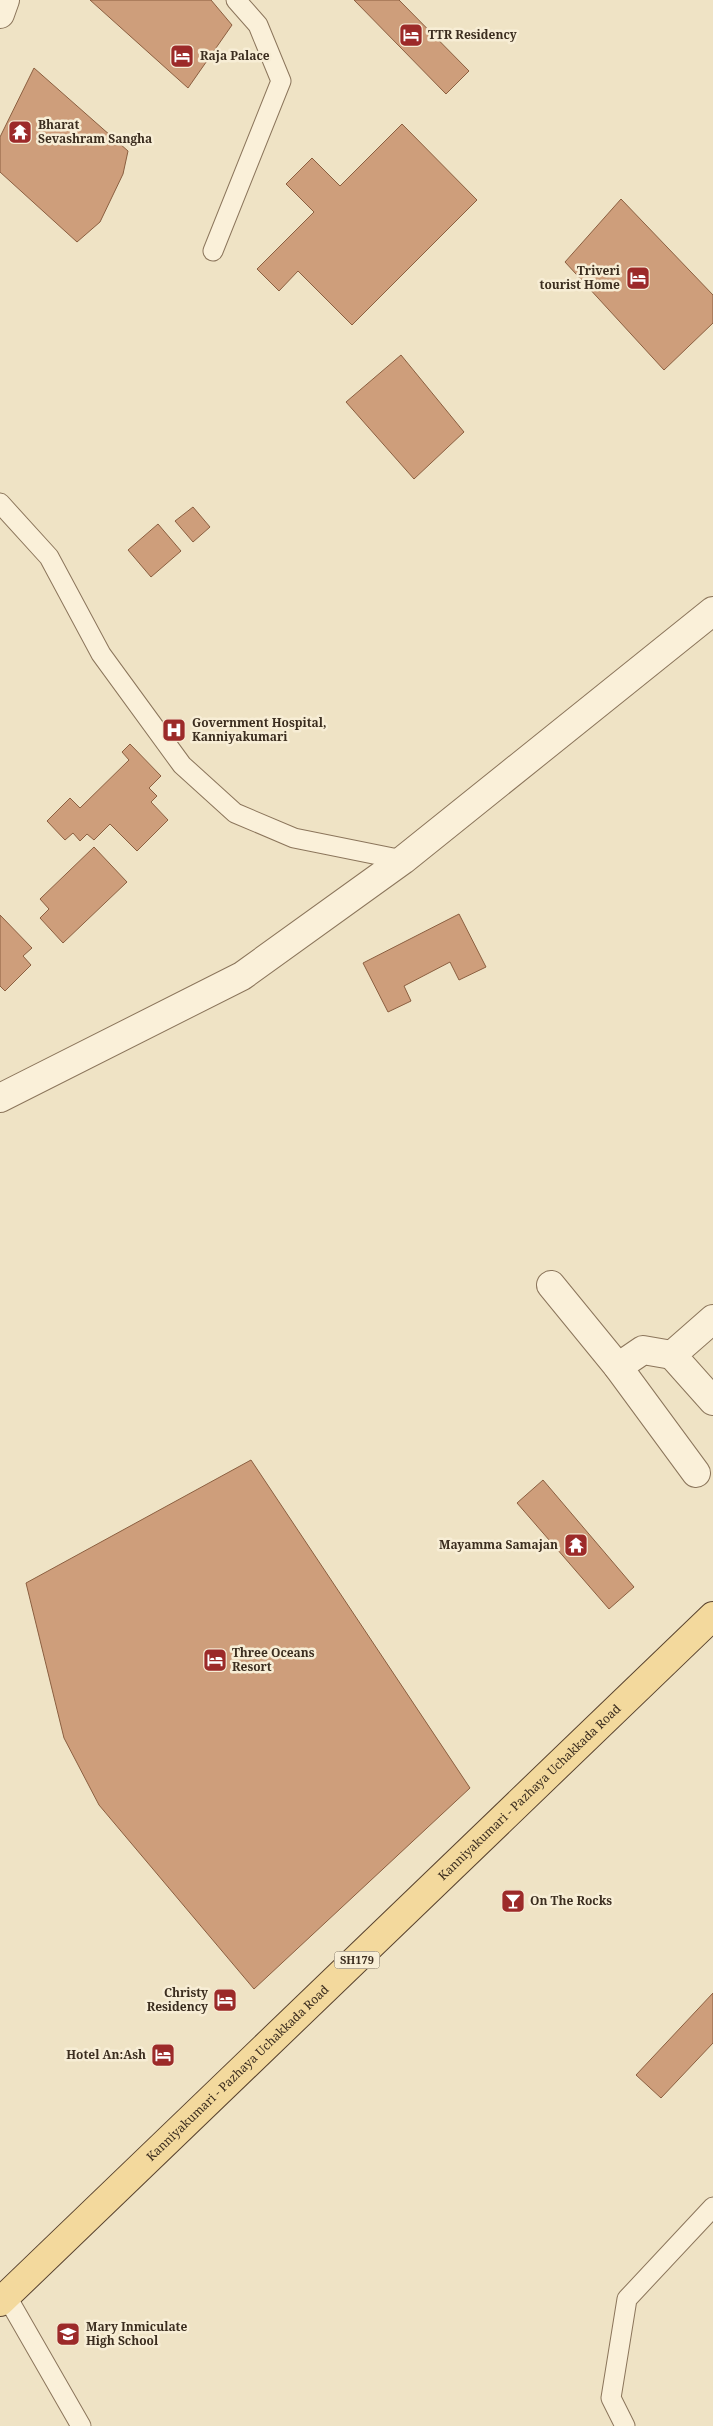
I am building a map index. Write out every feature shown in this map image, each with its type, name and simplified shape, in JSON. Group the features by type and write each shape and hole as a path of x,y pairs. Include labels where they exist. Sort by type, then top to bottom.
{"main road":[{"name":"Kanniyakumari - Pazhaya Uchakkada Road","path":"3,2300 713,1616"}],"street":[{"path":"0,14 5,0"},
{"path":"0,1098 242,976 403,860 713,610"},
{"path":"551,1285 618,1367 696,1473"},
{"path":"672,1355 713,1319"},
{"path":"618,1367 643,1350 672,1355 713,1401"}],"lane":[{"path":"213,251 281,81 258,25 236,0"},
{"path":"0,502 49,557 101,654 182,765 235,813 294,838 403,860"},
{"path":"625,2426 611,2398 627,2299 713,2207"},
{"path":"3,2300 81,2426"}],"building":[{"name":"Raja Palace","path":"90,0 211,0 232,25 188,88"},
{"name":"TTR Residency","path":"354,0 399,0 469,71 446,94"},
{"path":"34,68 128,151 123,174 100,222 77,242 0,172 0,137"},
{"path":"402,124 477,200 352,325 298,271 279,291 257,269 314,212 286,184 312,158 340,186"},
{"name":"Triveri tourist Home","path":"621,199 713,295 713,323 664,370 565,262"},
{"path":"401,355 464,432 414,479 346,402"},
{"path":"193,507 210,527 193,542 175,521"},
{"path":"158,524 181,551 151,577 128,550"},
{"path":"130,744 161,776 149,788 157,796 151,802 168,820 137,851 110,824 94,840 87,834 80,841 73,833 65,840 47,821 70,798 80,808 129,760 122,752"},
{"path":"94,847 127,882 63,943 40,918 49,909 40,899"},
{"path":"459,914 486,967 459,980 450,962 404,986 411,1001 388,1012 363,963"},
{"path":"0,915 32,948 23,956 31,965 5,991 0,986"},
{"name":"Three Oceans Resort","path":"251,1460 470,1788 254,1989 99,1805 64,1738 26,1583"},
{"name":"Mayamma Samajan","path":"543,1480 634,1587 609,1609 517,1503"},
{"path":"713,1993 713,2043 661,2098 636,2075"}],"place":[{"name":"TTR Residency","path":"411,35"},
{"name":"Raja Palace","path":"182,56"},
{"name":"Bharat Sevashram Sangha","path":"20,132"},
{"name":"Triveri tourist Home","path":"638,278"},
{"name":"Government Hospital, Kanniyakumari","path":"174,730"},
{"name":"Mayamma Samajan","path":"576,1545"},
{"name":"Three Oceans Resort","path":"215,1660"},
{"name":"On The Rocks","path":"513,1901"},
{"name":"Christy Residency","path":"225,2000"},
{"name":"Hotel An:Ash","path":"163,2055"},
{"name":"Mary Inmiculate High School","path":"68,2334"}]}
